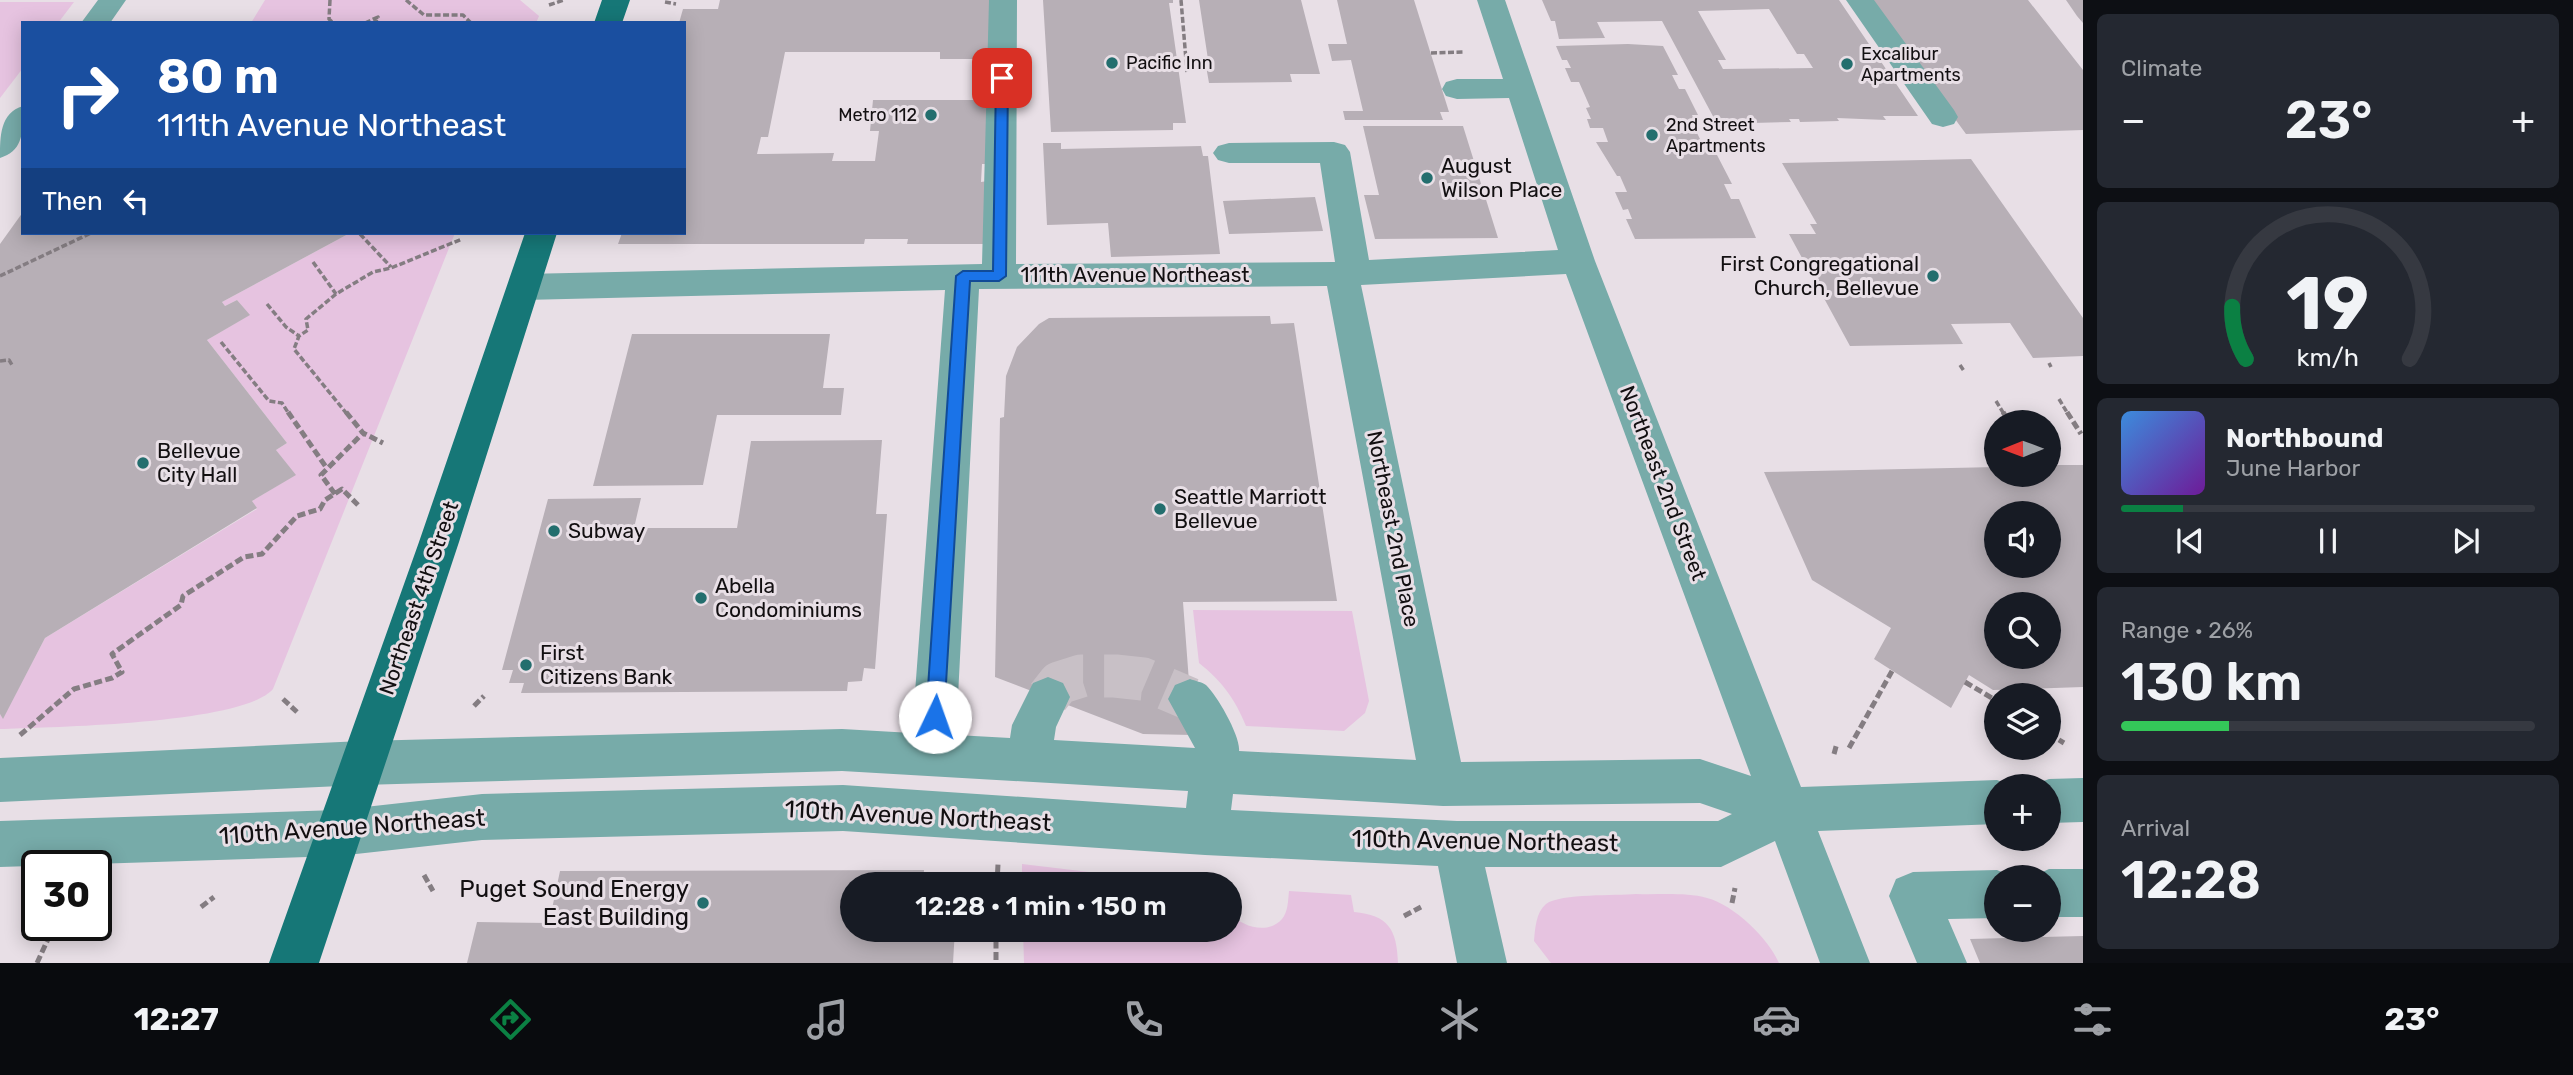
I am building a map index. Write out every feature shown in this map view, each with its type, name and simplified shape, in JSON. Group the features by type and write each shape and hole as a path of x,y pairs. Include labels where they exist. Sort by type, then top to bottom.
{"main road":[{"path":"609,21 615,0"},
{"name":"Northeast 4th Street","path":"294,963 439,542 540,235"}],"street":[{"path":"96,21 112,0"},
{"path":"881,810 933,756 981,276 1003,0"},
{"name":"Northeast 2nd Street","path":"1491,0 1578,261 1845,963"},
{"path":"1860,0 1943,117"},
{"path":"1457,89 1521,88"},
{"path":"0,148 21,119"},
{"name":"Northeast 2nd Place","path":"1229,153 1334,152 1348,273 1443,784"},
{"name":"111th Avenue Northeast","path":"524,287 981,276 1348,273 1578,261"},
{"path":"1028,760 1034,725 1048,697"},
{"path":"1190,699 1218,743 1205,832"},
{"name":"110th Avenue Northeast","path":"0,780 362,763 842,750 1443,784 1700,782 1787,810 1984,803"},
{"path":"2061,801 2083,800"},
{"name":"110th Avenue Northeast","path":"0,844 338,833 482,817 843,808 1205,832 1457,844 1720,844 1787,810"},
{"path":"1457,844 1482,963"},
{"path":"2061,893 2083,893"},
{"path":"1942,963 1913,896 1984,894"}],"path":[{"path":"330,0 331,21"},
{"path":"406,0 424,15 463,15 469,21"},
{"path":"549,5 564,0"},
{"path":"1181,0 1187,72"},
{"path":"665,2 676,5"},
{"path":"1431,53 1464,52"},
{"path":"0,276 87,235"},
{"path":"361,235 391,268"},
{"path":"383,443 363,433 293,349 299,335 308,330 306,319 336,293 373,272 391,268 462,239"},
{"path":"313,262 336,293"},
{"path":"267,304 286,327 299,335"},
{"path":"221,342 269,401 282,403 326,467"},
{"path":"0,361 9,360 12,365"},
{"path":"1960,365 1964,371"},
{"path":"2059,399 2081,434"},
{"path":"1996,401 2001,410"},
{"path":"335,494 321,475 326,467 363,433"},
{"path":"27,728 74,689 112,678 122,672 112,654 181,605 183,596 244,557 262,554 297,516 320,509 325,500 342,489 358,505"},
{"path":"1849,748 1892,671"},
{"path":"1965,682 1984,693"},
{"path":"474,706 484,696"},
{"path":"283,699 297,712"},
{"path":"1835,754 1837,743"},
{"path":"997,872 998,854"},
{"path":"424,875 433,891"},
{"path":"1732,903 1735,888"},
{"path":"201,907 214,897"},
{"path":"1404,916 1421,907"},
{"path":"37,963 47,941"},
{"path":"996,942 996,963"}],"shaded area":[{"path":"265,0 520,0 539,16 537,21 252,21"},
{"path":"0,2 74,2 60,21 21,21 21,71 0,98"},
{"path":"346,235 454,235 273,689 255,701 187,717 101,725 0,729 0,714 3,718 45,638 257,509 252,501 295,475 276,450 287,443 207,340 249,315 237,300 225,306 222,302"},
{"path":"1193,610 1352,611 1369,701 1365,713 1344,731 1246,726 1227,691 1199,663"},
{"path":"1022,864 1089,872 1022,872"},
{"path":"1289,891 1351,895 1354,912 1383,920 1393,933 1398,963 1024,963 1023,942 1242,942 1242,922 1255,927 1270,927 1282,919 1287,910"},
{"path":"1636,894 1690,895 1717,902 1739,915 1759,933 1779,963 1551,963 1534,941 1540,911 1553,900"}],"building":[{"name":"Metro 112","path":"720,0 992,0 992,59 940,59 940,52 785,52 768,137 761,137 757,154 834,153 832,161 875,161 879,131 870,131 873,100 992,100 989,164 982,164 981,182 988,181 986,244 907,244 908,239 865,239 864,244 618,244 621,235 686,235 686,21 680,21 683,9 718,9"},
{"name":"Pacific Inn","path":"1043,0 1173,0 1173,3 1169,3 1186,123 1173,123 1173,130 1051,132"},
{"path":"1199,0 1301,0 1320,74 1290,74 1292,82 1209,83"},
{"path":"1337,0 1414,0 1449,112 1440,112 1443,120 1345,120 1343,111 1363,111 1351,60 1332,61 1328,44 1347,44"},
{"name":"Excalibur Apartments","path":"1542,0 1839,0 1918,116 1883,116 1886,120 1837,118 1839,121 1800,122 1799,119 1789,119 1791,122 1752,123 1750,120 1715,120 1662,21 1597,22 1605,38 1559,39 1555,21 1551,21","holes":["1769,9 1797,54 1804,54 1813,68 1723,69 1718,60 1726,60 1698,11"]},
{"path":"1868,0 2028,0 2083,70 2083,130 1966,134"},
{"path":"2066,0 2083,0 2083,23 2077,16"},
{"name":"2nd Street Apartments","path":"1556,46 1663,46 1678,75 1672,75 1679,89 1685,89 1698,115 1692,115 1698,127 1694,127 1702,143 1706,143 1712,155 1717,155 1732,184 1724,184 1731,199 1739,199 1756,238 1635,239 1626,219 1632,219 1628,209 1623,210 1615,192 1627,192 1620,176 1617,176 1596,142 1608,142 1603,128 1590,128 1587,119 1591,119 1586,108 1590,107 1579,82 1571,82 1565,68 1571,68 1567,60 1562,60"},
{"name":"August Wilson Place","path":"1363,126 1463,126 1498,238 1375,239 1364,195 1379,195"},
{"path":"1043,143 1061,143 1061,149 1201,146 1203,156 1208,156 1220,254 1111,257 1108,223 1047,225"},
{"name":"First Congregational Church, Bellevue","path":"1971,159 2083,318 2083,356 2033,358 2010,323 1951,324 1963,344 1850,346 1789,234 1816,234 1810,224 1817,224 1782,163"},
{"path":"1315,197 1323,231 1229,234 1223,201"},
{"name":"Bellevue City Hall","path":"21,215 21,235 346,235 222,302 225,306 237,300 250,315 207,340 287,443 276,450 296,475 252,501 257,508 45,638 3,719 0,714 0,244"},
{"name":"Seattle Marriott Bellevue","path":"1270,316 1271,324 1294,323 1337,601 1183,602 1193,735 1143,734 995,677 1000,418 1004,417 1006,376 1017,347 1039,324 1049,318"},
{"path":"632,334 830,334 823,388 844,388 841,415 717,415 703,485 593,486"},
{"name":"Abella Condominiums","path":"882,440 876,514 887,514 875,669 864,668 862,681 848,682 847,691 521,693 524,683 509,683 513,670 502,670 548,499 641,498 634,528 737,528 751,441"},
{"path":"2062,465 2083,465 2083,687 2061,688 2061,683 1984,684 1969,675 1951,708 1874,659 1891,628 1812,580 1764,472 1984,467 1984,487 2061,487"},
{"name":"Puget Sound Energy East Building","path":"924,870 840,872 840,942 954,942 953,963 467,963 477,922 549,923 560,871"},
{"path":"2083,936 2083,963 1980,963 1970,939 1984,939 1984,942 2061,942 2061,937"}],"tunnel":[{"path":"1048,697 1059,683 1081,676 1115,676 1143,679 1190,699"}],"place":[{"name":"Pacific Inn","path":"1112,63"},
{"name":"Excalibur Apartments","path":"1847,64"},
{"name":"Metro 112","path":"931,115"},
{"name":"2nd Street Apartments","path":"1652,135"},
{"name":"August Wilson Place","path":"1427,178"},
{"name":"First Congregational Church, Bellevue","path":"1933,276"},
{"name":"Bellevue City Hall","path":"143,463"},
{"name":"Seattle Marriott Bellevue","path":"1160,509"},
{"name":"Subway","path":"554,531"},
{"name":"Abella Condominiums","path":"701,598"},
{"name":"First Citizens Bank","path":"526,665"},
{"name":"Puget Sound Energy East Building","path":"703,903"}],"route":[{"path":"935,717 963,276 999,276 1002,78"}]}
